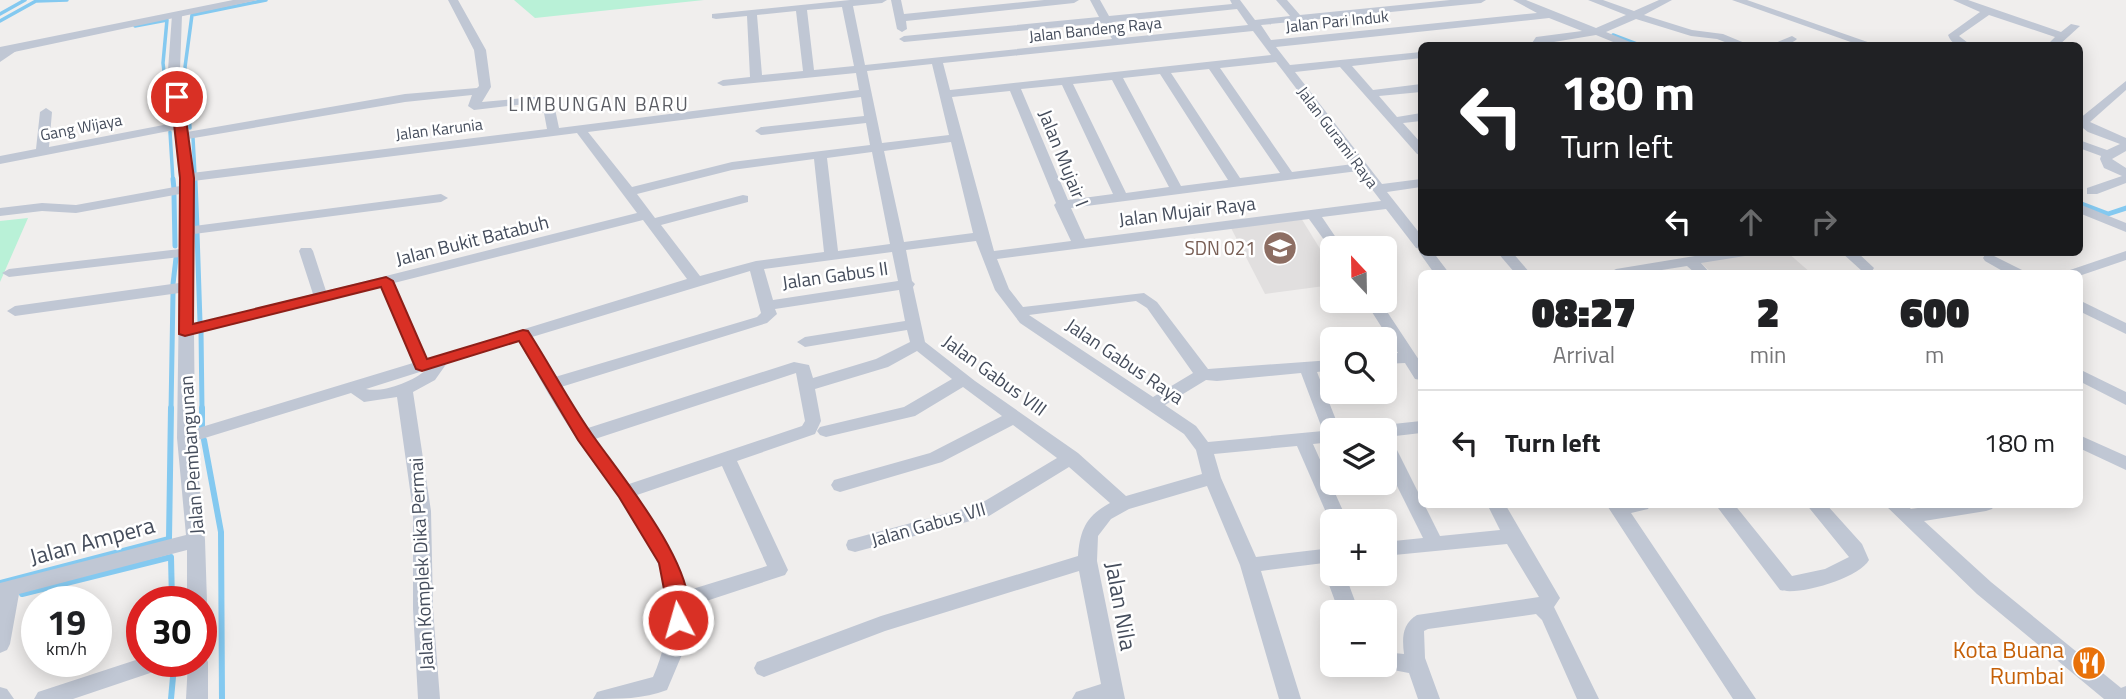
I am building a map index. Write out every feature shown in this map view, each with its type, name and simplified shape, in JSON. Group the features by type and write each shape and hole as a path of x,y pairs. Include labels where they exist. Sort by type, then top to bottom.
{"street":[{"path":"0,51 253,0"},
{"path":"453,0 480,50 485,87 480,91 474,106 542,99 540,109 549,109 554,133"},
{"path":"716,16 882,0"},
{"path":"896,0 909,62"},
{"path":"900,19 1074,0"},
{"path":"1095,0 1120,43"},
{"path":"1141,0 1149,14"},
{"path":"1281,0 1297,18"},
{"path":"1330,0 1342,13"},
{"name":"Jalan Bandeng Raya","path":"723,83 909,62 1120,43 1342,13 1382,4 1481,0"},
{"path":"1518,0 1597,32 1606,41"},
{"path":"1593,0 1691,33 1719,36 1735,42"},
{"path":"1538,42 1540,39 1597,32 1667,0"},
{"path":"1737,0 1862,42"},
{"path":"1958,0 2063,36"},
{"path":"904,39 1149,14 1192,5 1238,3"},
{"name":"Jalan Gurami Raya","path":"1238,3 1359,167 1418,241"},
{"name":"Jalan Gabus VIII","path":"847,4 908,285 918,344 961,382 1072,457 1123,504"},
{"path":"1382,4 1411,34"},
{"path":"801,8 809,75"},
{"path":"1958,42 1953,35 1988,11"},
{"path":"752,12 756,79"},
{"name":"Jalan Pembangunan","path":"177,15 174,70 179,130 194,230 188,252 185,331 186,438 196,540 197,586"},
{"name":"Jalan Pari Induk","path":"1269,44 1411,34 1550,15"},
{"path":"2056,42 2074,26"},
{"path":"1681,42 1691,33"},
{"path":"1580,34 1589,42"},
{"path":"1784,42 1792,39"},
{"path":"0,59 16,47"},
{"path":"947,94 1213,66 1344,64 1418,55"},
{"name":"Jalan Gabus Raya","path":"937,61 947,94 954,138 981,236 1002,290 1018,312 1190,430 1204,449 1212,478 1250,565 1290,699"},
{"path":"1344,64 1392,121 1418,147"},
{"path":"1213,66 1289,177"},
{"path":"1164,71 1237,184"},
{"path":"1116,77 1177,190"},
{"path":"1066,82 1121,197"},
{"path":"2126,84 2083,122 2092,129 2126,144"},
{"name":"Jalan Mujair I","path":"1014,88 1079,243"},
{"path":"1370,94 1418,88"},
{"name":"Gang Wijaya","path":"0,160 179,130 202,133 405,98 480,91"},
{"name":"Jalan Karunia","path":"0,212 42,207 76,209 211,174 867,93"},
{"path":"42,153 46,112"},
{"path":"1392,121 1418,117"},
{"path":"761,131 872,119"},
{"path":"580,129 697,282"},
{"path":"629,192 732,166 954,138"},
{"path":"2083,152 2107,157 2126,144"},
{"path":"2083,146 2107,157"},
{"path":"820,153 832,256"},
{"path":"2107,157 2109,165 2126,176"},
{"path":"1061,205 1359,167"},
{"path":"2092,191 2126,176"},
{"path":"1378,190 1418,183"},
{"path":"194,230 441,198"},
{"name":"Jalan Bukit Batabuh","path":"185,331 386,281 743,199"},
{"name":"Jalan Mujair Raya","path":"989,256 1390,204"},
{"path":"2083,209 2123,223"},
{"path":"1312,213 1328,236"},
{"path":"186,438 756,265 981,236"},
{"path":"306,251 321,297"},
{"path":"9,274 188,252"},
{"path":"2080,270 2126,255"},
{"path":"1429,256 1440,270"},
{"path":"1508,256 1520,270"},
{"path":"1853,256 1867,268"},
{"path":"1632,270 1700,257"},
{"path":"1990,258 2012,270"},
{"path":"551,384 762,320 769,314 756,265"},
{"path":"386,281 422,366"},
{"name":"Jalan Gabus II","path":"768,305 908,285"},
{"path":"15,311 186,287"},
{"path":"1018,312 1133,296 1145,298 1203,374"},
{"path":"2083,307 2126,329"},
{"path":"1380,313 1418,370"},
{"path":"805,342 915,324"},
{"path":"523,335 584,436 625,492 668,562 678,602 678,637 660,684 604,699"},
{"path":"808,385 882,363 918,344"},
{"path":"1397,358 1410,357"},
{"path":"354,387 364,396 379,396 428,379 435,373 441,360"},
{"path":"1154,404 1203,374 1217,376 1320,366"},
{"path":"584,436 794,367 803,369 813,421 809,430 625,492"},
{"path":"1307,367 1326,418"},
{"path":"2083,376 2126,399"},
{"path":"826,431 909,412 961,382"},
{"name":"Jalan Komplek Dika Permai","path":"404,387 422,511 423,609 429,699"},
{"path":"840,485 936,458 1012,418"},
{"path":"1397,430 1418,427"},
{"path":"1204,449 1320,436"},
{"path":"1302,438 1333,509"},
{"path":"2083,443 2126,464"},
{"path":"678,602 778,570 727,457"},
{"name":"Jalan Gabus VII","path":"855,545 983,512 1072,457"},
{"path":"1397,468 1435,544"},
{"name":"Jalan Nila","path":"1113,694 1087,561 1089,534 1105,514 1123,504 1212,478"},
{"path":"1429,699 1413,634 1417,625 1424,621 1541,607 1550,598 1498,508"},
{"path":"1617,508 1745,699"},
{"path":"1727,508 1787,584 1806,582 1850,567 1859,560 1855,549 1819,508"},
{"path":"1900,511 1937,508"},
{"path":"1900,511 1984,588 2123,698"},
{"path":"1397,548 1512,536"},
{"name":"Jalan Ampera","path":"5,589 196,540"},
{"path":"764,668 881,624 1087,561"},
{"path":"1250,565 1320,563"},
{"path":"0,643 5,589"},
{"path":"1541,607 1549,615 1588,699"},
{"path":"1397,662 1419,665"},
{"path":"45,699 126,672"},
{"path":"197,699 198,677"},
{"path":"1083,699 1113,694"}],"shaded area":[{"name":"SDN 021","path":"1301,218 1320,249 1320,287 1265,294 1231,228"},
{"path":"1732,256 1792,256 1808,270 1709,270 1699,261"}],"green space":[{"path":"514,0 704,0 535,18"},
{"path":"28,218 0,282 0,221"}],"waterway":[{"path":"0,14 25,0"},
{"path":"0,21 36,1 67,0"},
{"path":"190,128 185,67 192,15 266,0"},
{"path":"135,26 167,20 163,63 170,121"},
{"path":"1613,35 1631,42"},
{"path":"170,132 173,181"},
{"path":"193,138 195,175"},
{"path":"173,179 174,189"},
{"path":"195,180 197,228"},
{"path":"174,195 175,246"},
{"path":"2083,205 2108,214 2126,208"},
{"path":"197,232 200,322"},
{"path":"173,284 176,258"},
{"path":"171,410 173,293"},
{"path":"201,330 202,410"},
{"path":"0,583 169,539 171,408"},
{"path":"202,410 202,430"},
{"path":"204,440 221,532 222,699"},
{"path":"54,586 171,557 172,586"},
{"path":"171,699 173,677"}],"place":[{"name":"SDN 021","path":"1280,248"},
{"name":"Kota Buana Rumbai","path":"2089,663"}],"district":[{"name":"LIMBUNGAN BARU","path":"599,104"}],"route":[{"path":"177,97 187,178 185,331 386,281 422,366 523,335 584,436 625,492 668,562 678,602 678,620"}]}
